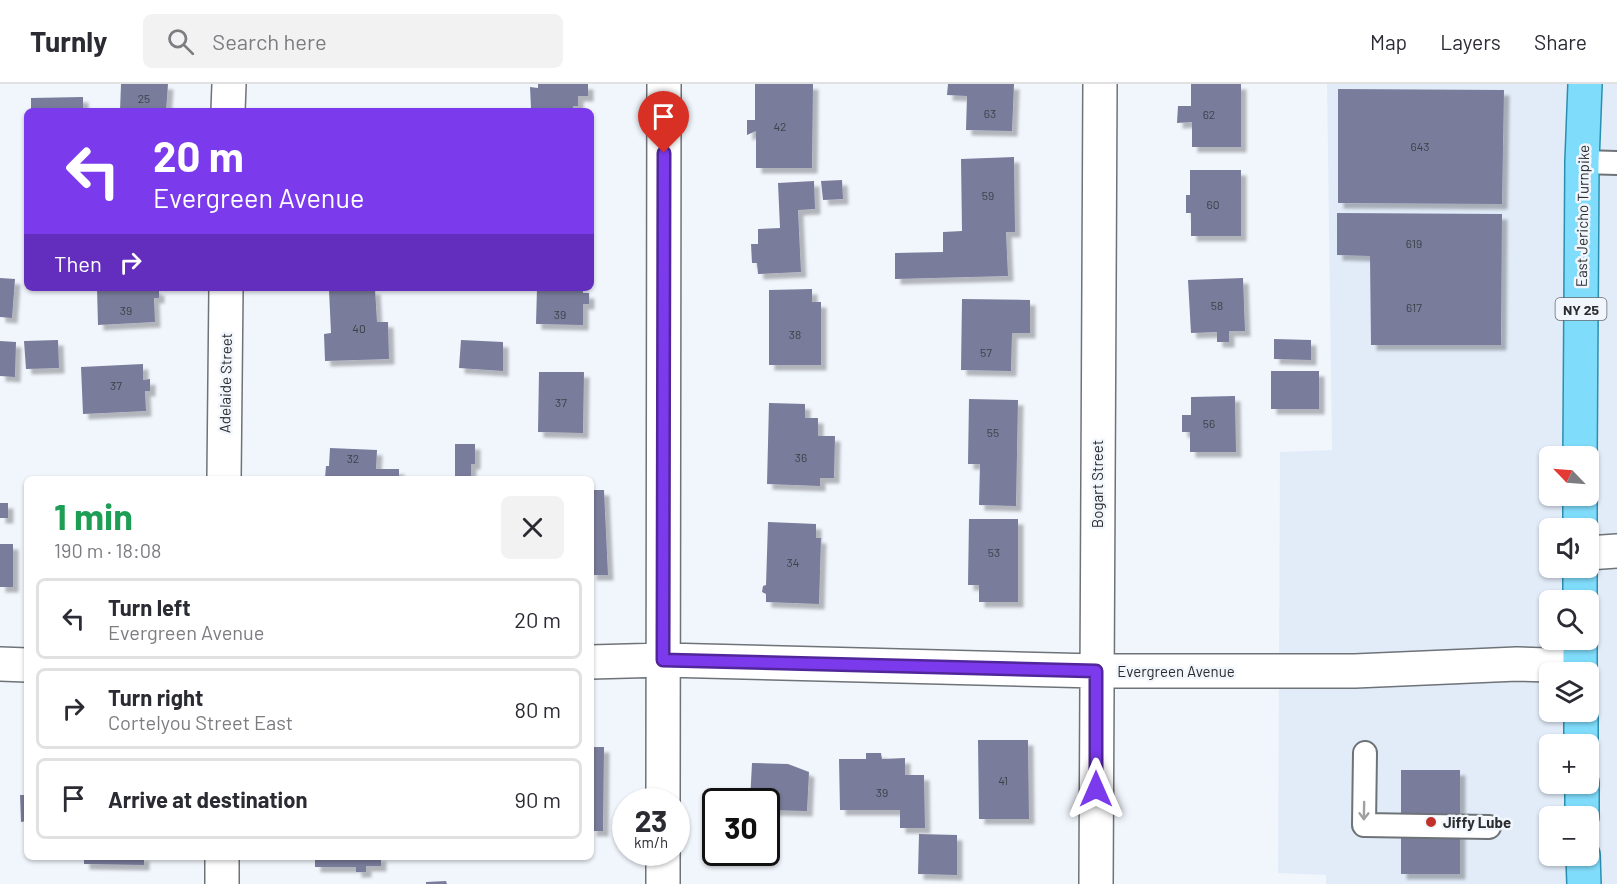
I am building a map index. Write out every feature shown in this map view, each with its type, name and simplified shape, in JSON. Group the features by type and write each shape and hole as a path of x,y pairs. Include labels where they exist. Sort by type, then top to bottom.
{"main road":[{"name":"East Jericho Turnpike","path":"1581,446 1582,162 1585,84"},
{"path":"1583,866 1584,884"}],"street":[{"path":"228,108 229,84"},
{"path":"663,788 664,84"},
{"name":"Bogart Street","path":"1096,884 1100,84"},
{"name":"Adelaide Street","path":"224,476 226,291"},
{"path":"1599,552 1617,551"},
{"name":"Evergreen Avenue","path":"594,662 663,660 1096,671 1355,671 1580,659"},
{"path":"0,664 24,665"},
{"path":"222,860 222,884"},
{"path":"663,866 663,884"}],"lane":[{"path":"1582,162 1617,163"},
{"path":"1365,753 1364,825 1490,827"}],"shaded area":[{"path":"1327,84 1617,84 1617,884 1326,884 1326,875 1278,873 1280,452 1332,450"}],"building":[{"path":"121,84 168,84 166,108 120,108"},
{"path":"538,84 588,84 588,96 578,96 578,106 573,106 573,108 531,108 530,87 538,88"},
{"path":"755,84 813,84 812,168 756,168 756,131 747,135 747,120 755,120"},
{"path":"948,84 1014,84 1012,131 966,130 967,96 947,95"},
{"path":"1191,84 1241,84 1241,147 1192,147 1192,122 1177,123 1178,106 1191,106"},
{"path":"1338,89 1504,90 1502,204 1338,203"},
{"path":"83,97 83,108 31,108 31,98"},
{"path":"1014,157 1015,232 1006,232 1008,276 895,279 895,253 943,252 943,232 962,231 961,159"},
{"path":"1190,170 1241,170 1241,236 1191,236 1191,213 1186,213 1186,195 1190,195"},
{"path":"842,180 843,199 823,200 821,181"},
{"path":"814,181 815,209 798,210 801,272 758,274 757,263 752,263 751,244 758,244 758,229 780,228 778,183"},
{"path":"1337,213 1502,214 1501,345 1371,345 1370,256 1337,255"},
{"path":"0,278 15,279 12,318 0,317"},
{"path":"1243,278 1245,331 1229,331 1229,342 1217,342 1217,332 1191,333 1188,280"},
{"path":"812,289 812,302 821,302 821,365 769,365 769,290"},
{"path":"97,291 159,291 159,298 154,298 155,322 98,325"},
{"path":"329,291 375,291 377,322 388,322 389,359 325,361 324,334 331,333"},
{"path":"537,291 589,293 589,304 583,304 583,325 536,324"},
{"path":"962,299 1030,300 1030,333 1012,333 1011,371 961,370"},
{"path":"1274,339 1311,340 1311,360 1274,359"},
{"path":"58,340 59,368 26,369 24,341"},
{"path":"461,340 503,342 503,371 459,368"},
{"path":"0,341 16,342 15,377 0,376"},
{"path":"143,364 143,380 150,379 150,391 145,391 146,411 83,414 81,367"},
{"path":"1271,371 1319,371 1319,409 1271,409"},
{"path":"539,372 584,372 583,433 538,432"},
{"path":"1235,396 1236,452 1190,452 1190,432 1182,432 1182,415 1191,415 1191,397"},
{"path":"969,399 1018,400 1016,506 979,505 980,464 968,464"},
{"path":"769,403 805,404 805,418 818,418 818,436 835,436 834,478 820,478 820,486 767,484"},
{"path":"455,444 475,444 475,464 471,464 471,476 455,476"},
{"path":"330,448 377,450 376,469 399,469 399,476 325,476 326,466 329,466"},
{"path":"594,490 604,490 608,575 594,575"},
{"path":"0,503 8,503 8,518 0,518"},
{"path":"969,519 1018,519 1018,602 979,602 979,585 968,585"},
{"path":"768,522 816,524 816,538 821,538 819,604 766,602 766,594 762,592 763,586 766,585"},
{"path":"0,544 13,544 13,587 0,587"},
{"path":"978,740 1028,740 1029,819 979,819"},
{"path":"594,747 604,747 603,831 594,831"},
{"path":"866,753 881,753 882,759 905,758 905,775 924,775 925,828 900,828 900,810 840,810 839,759 866,759"},
{"path":"752,763 788,764 809,772 807,811 780,810 780,788 751,788"},
{"name":"Jiffy Lube","path":"1401,770 1460,770 1460,874 1401,874"},
{"path":"20,795 24,795 24,822 21,822"},
{"path":"919,834 957,835 957,875 918,874"},
{"path":"84,860 144,860 144,865 84,864"},
{"path":"315,860 381,860 381,866 366,866 366,872 356,872 356,867 315,867"},
{"path":"446,881 447,884 426,884 426,882"}],"place":[{"name":"Jiffy Lube","path":"1431,822"}],"route":[{"path":"664,153 663,660 1096,671 1096,789"}]}
